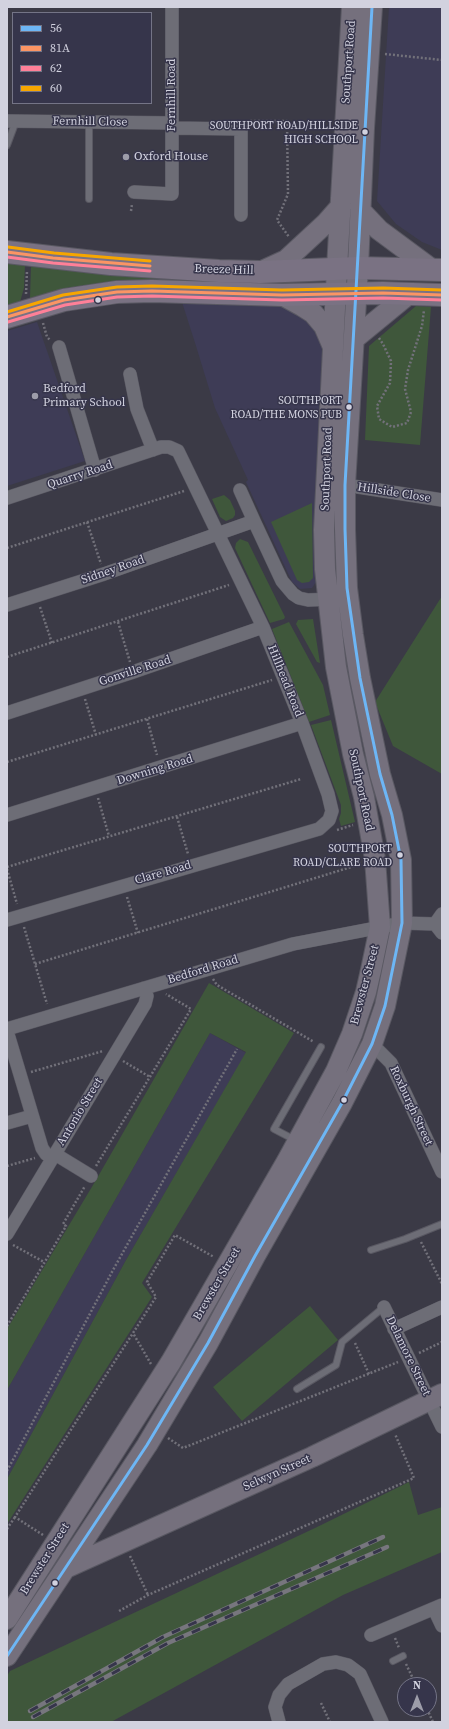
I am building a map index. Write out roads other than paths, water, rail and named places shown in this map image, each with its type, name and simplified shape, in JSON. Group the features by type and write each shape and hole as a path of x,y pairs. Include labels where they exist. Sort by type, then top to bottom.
{"highway":[{"name":"Breeze Hill","path":"7,252 111,264 219,271 260,272 337,268 438,270"},
{"name":"Breeze Hill","path":"7,316 64,300 117,292 152,290 282,294 426,294"}],"main road":[{"name":"Southport Road","path":"352,7 337,268 346,294 354,339 345,529 352,635 380,774 392,815 401,860 402,923"},
{"name":"Southport Road","path":"372,7 364,128 358,268 346,294 333,347 324,530 325,570 336,667 352,754 364,797 375,860 380,927"},
{"path":"260,272 286,260 326,223 341,206"},
{"path":"361,211 379,230 438,270"},
{"path":"282,294 313,313 324,326 333,347"},
{"path":"354,339 369,325 426,294"},
{"name":"Brewster Street","path":"70,1538 94,1525 156,1430 208,1343 255,1256 342,1103 372,1044 385,1006 402,923"},
{"name":"Brewster Street","path":"7,1619 70,1538 160,1380 228,1265 336,1070 352,1034 366,992 380,927"},
{"name":"Selwyn Street","path":"66,1568 305,1460 436,1397"},
{"path":"94,1525 95,1539 99,1543 117,1544"},
{"name":"Brewster Street","path":"7,1656 66,1568 70,1538"}],"street":[{"name":"Fernhill Road","path":"134,192 172,194 172,7"},
{"name":"Fernhill Close","path":"11,121 89,122 241,129 241,215"},
{"path":"59,347 95,470"},
{"path":"130,374 137,409 153,450"},
{"name":"Hillhead Road","path":"153,450 169,446 178,451 263,628 302,723 332,806 332,811 322,826"},
{"name":"Quarry Road","path":"7,498 153,450"},
{"name":"Hillside Close","path":"326,483 442,500"},
{"path":"240,490 282,581 288,589 299,598 308,600 328,600 349,597"},
{"path":"219,534 254,521"},
{"name":"Sidney Road","path":"7,605 104,574 219,534"},
{"name":"Gonville Road","path":"7,713 263,628"},
{"name":"Downing Road","path":"7,815 302,723"},
{"name":"Clare Road","path":"7,920 322,826"},
{"path":"438,929 442,914"},
{"name":"Bedford Road","path":"7,1030 292,944 402,923 438,929"},
{"name":"Antonio Street","path":"7,1234 52,1156 145,1004 148,987"},
{"path":"7,1030 42,1148 52,1156 91,1176"},
{"name":"Roxburgh Street","path":"372,1044 391,1063 442,1172"},
{"path":"7,1123 32,1116"},
{"path":"7,1214 21,1209"},
{"name":"Delamore Street","path":"384,1307 409,1358 436,1397 442,1428"},
{"path":"394,1329 442,1307"},
{"path":"372,1635 438,1607 442,1626"},
{"path":"279,1722 275,1707 279,1694 288,1684 323,1664 336,1662 348,1665 360,1674 382,1722"}],"lane":[{"path":"7,145 11,121"},
{"path":"89,122 89,199"},
{"path":"297,1141 274,1128 321,1047"},
{"path":"371,1250 442,1224"},
{"path":"297,1389 336,1365 342,1342 384,1307"},
{"path":"393,1661 403,1656"}],"railway":[{"path":"30,1711 163,1637 383,1537"},
{"path":"33,1717 168,1643 387,1547"}],"place":[{"name":"SOUTHPORT ROAD/HILLSIDE HIGH SCHOOL","path":"365,132"},
{"name":"Oxford House","path":"126,157"},
{"name":"Bedford Primary School","path":"35,396"},
{"name":"SOUTHPORT ROAD/THE MONS PUB","path":"349,407"},
{"name":"SOUTHPORT ROAD/CLARE ROAD","path":"400,855"}]}
